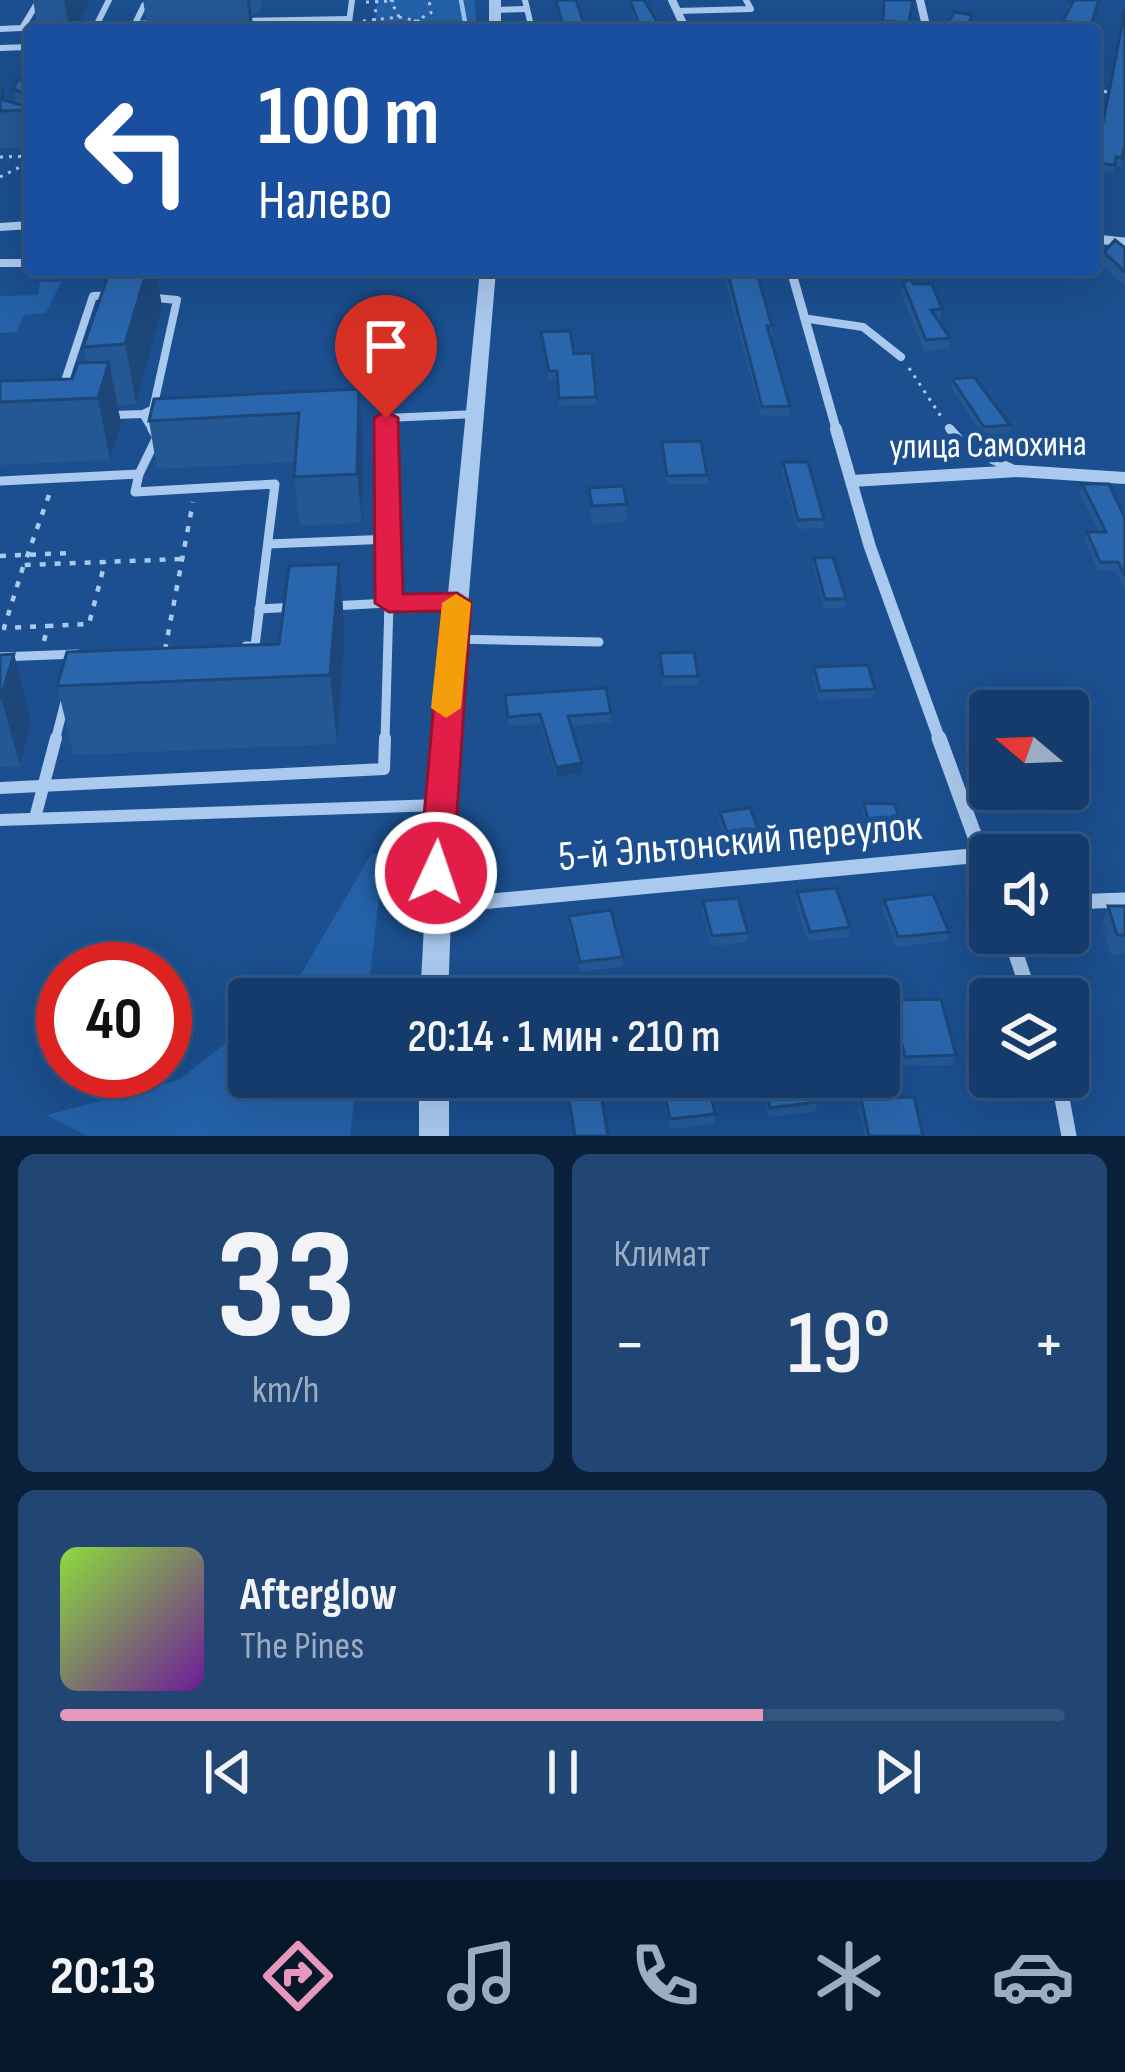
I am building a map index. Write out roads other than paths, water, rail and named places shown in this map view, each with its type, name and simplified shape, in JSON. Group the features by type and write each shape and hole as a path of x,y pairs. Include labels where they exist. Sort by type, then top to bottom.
{"street":[{"path":"672,0 683,24"},
{"path":"434,978 439,805 488,276"},
{"name":"улица Самохина","path":"793,276 870,547 974,834"},
{"name":"улица Самохина","path":"852,481 1018,471 1125,478"},
{"name":"5-й Эльтонский переулок","path":"434,907 969,856"},
{"path":"1089,901 1125,900"},
{"path":"434,1098 434,1136"},
{"path":"1065,1098 1069,1136"}],"lane":[{"path":"525,0 530,24"},
{"path":"677,11 752,9 746,0"},
{"path":"349,24 350,3"},
{"path":"134,24 144,5 163,4"},
{"path":"495,5 526,9"},
{"path":"237,21 349,19"},
{"path":"164,24 175,23"},
{"path":"124,296 128,283"},
{"path":"93,296 124,296 177,300 152,409 143,414 53,416 93,296"},
{"path":"808,319 863,327 901,356"},
{"path":"143,414 157,437 135,492 275,484 255,646 231,646"},
{"path":"0,788 384,769 391,538 386,418 478,414"},
{"path":"949,428 967,448 1018,471"},
{"path":"0,481 139,474"},
{"path":"268,544 391,538"},
{"path":"324,606 457,602"},
{"path":"259,609 303,607"},
{"path":"453,640 598,642"},
{"path":"0,657 99,653"},
{"path":"34,818 77,654"},
{"path":"0,820 439,805"}],"waterway":[{"path":"461,0 465,22"}]}
